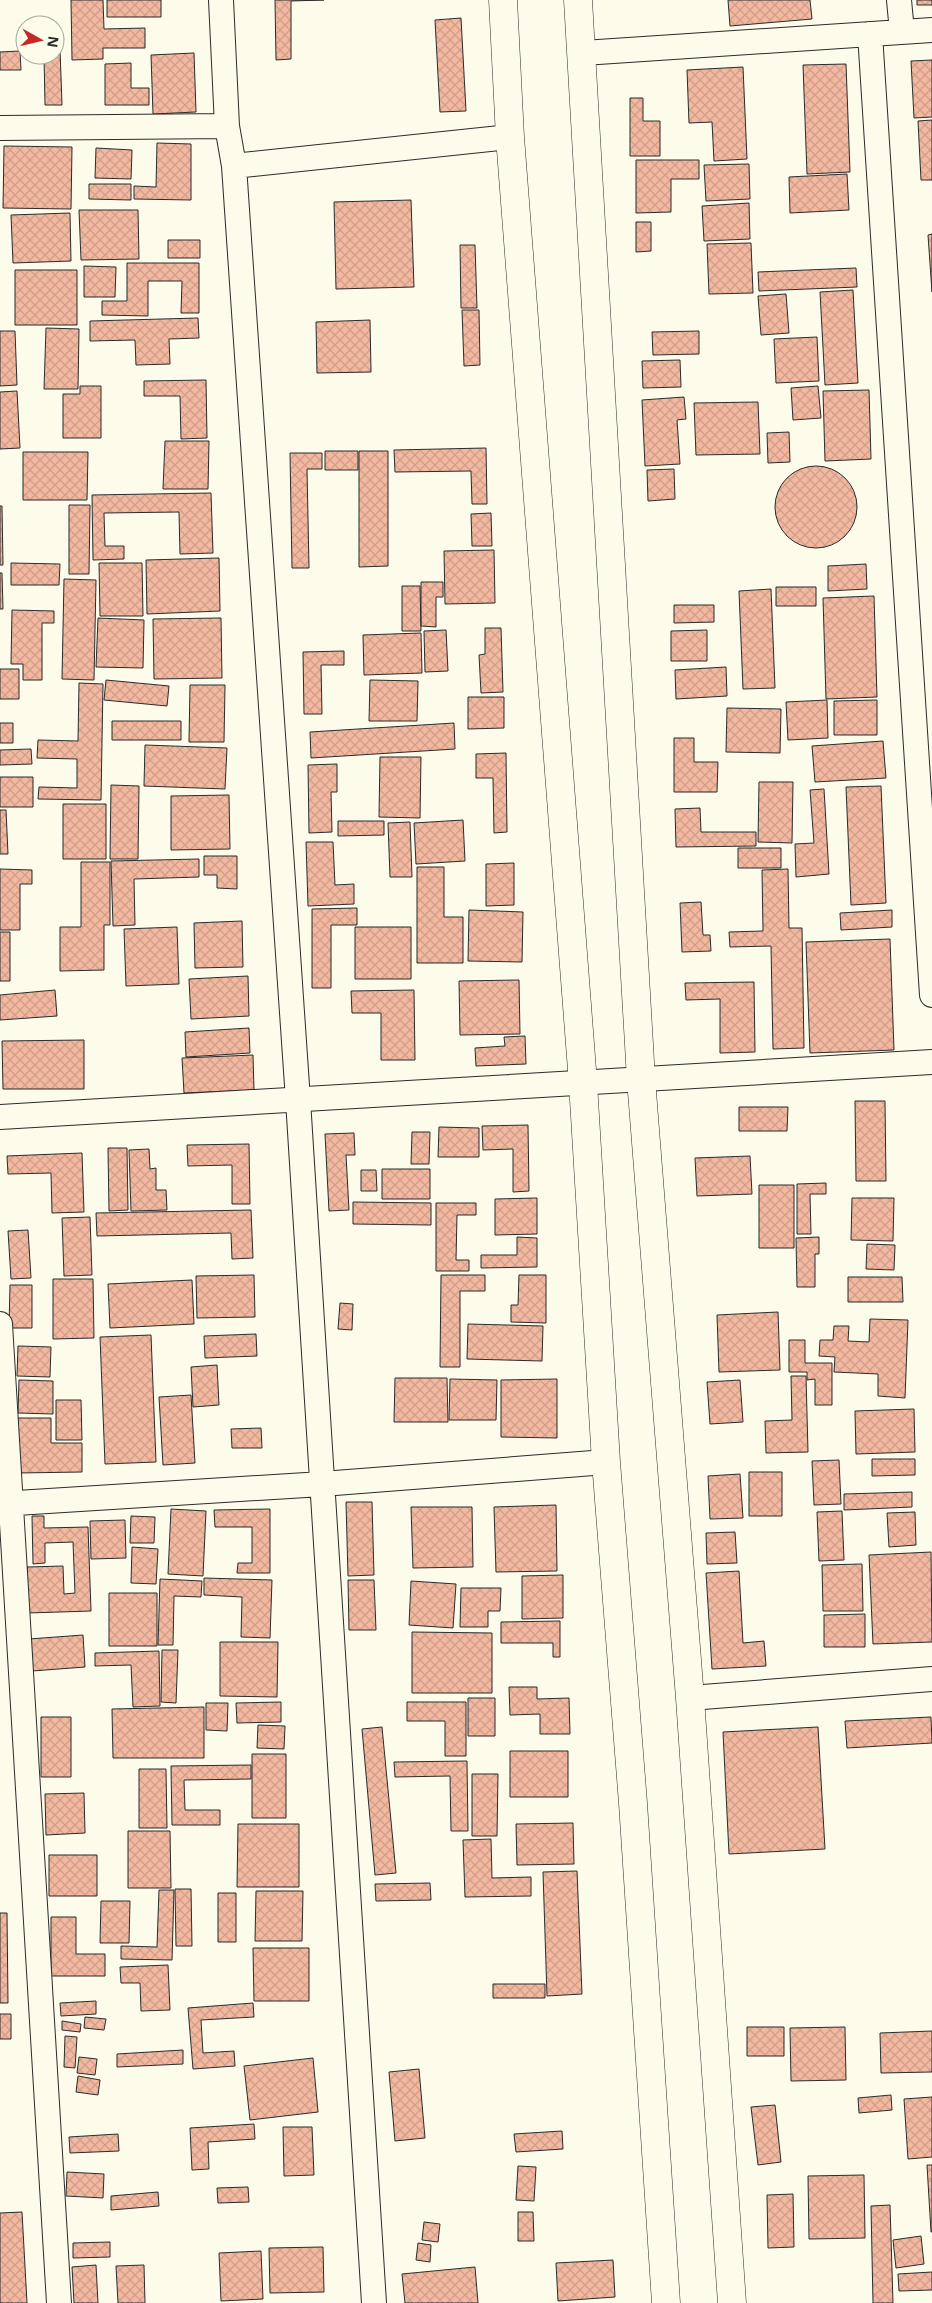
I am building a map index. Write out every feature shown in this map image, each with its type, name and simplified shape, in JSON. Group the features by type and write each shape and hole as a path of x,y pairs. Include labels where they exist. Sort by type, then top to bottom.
{"main road":[{"path":"503,0 510,137 582,1083 606,1462 633,1803 666,2303"},
{"path":"578,0 583,53 641,1080 690,1698 732,2303"}],"street":[{"path":"220,0 228,126 234,166 298,1100 374,2303"},
{"path":"899,0 902,32"},
{"path":"583,53 932,30"},
{"path":"870,34 932,995"},
{"path":"0,128 228,126"},
{"path":"234,166 510,137"},
{"path":"0,1117 932,1062"},
{"path":"0,1324 5,1504 59,2303"},
{"path":"5,1504 322,1484 606,1462"},
{"path":"690,1698 932,1679"}],"building":[{"path":"71,0 103,0 104,29 145,28 145,48 103,48 103,59 72,60"},
{"path":"107,0 161,0 161,17 107,17"},
{"path":"275,0 324,0 291,1 291,59 276,60"},
{"path":"728,0 810,0 812,19 730,26"},
{"path":"917,0 932,0 932,5 917,5"},
{"path":"461,18 466,111 440,112 435,20"},
{"path":"15,51 15,65 21,65 21,70 0,70 0,52"},
{"path":"194,53 196,112 153,114 151,55"},
{"path":"932,60 932,117 914,118 911,61"},
{"path":"131,63 131,88 149,88 149,105 105,105 105,64"},
{"path":"846,64 850,172 807,174 803,65"},
{"path":"44,65 61,65 62,105 45,105"},
{"path":"743,67 747,159 714,161 712,122 689,123 687,70"},
{"path":"630,98 643,98 643,121 660,121 660,156 630,156"},
{"path":"932,120 932,180 921,180 918,121"},
{"path":"157,143 191,144 191,200 134,199 134,186 156,187"},
{"path":"4,146 72,147 71,209 3,208"},
{"path":"96,148 132,150 131,179 95,178"},
{"path":"636,160 699,160 699,179 671,179 671,212 636,213"},
{"path":"749,164 750,199 706,201 704,165"},
{"path":"847,174 849,210 790,213 789,177"},
{"path":"89,184 131,184 131,200 89,199"},
{"path":"411,200 414,287 336,289 334,202"},
{"path":"749,203 750,239 704,241 702,206"},
{"path":"79,210 138,210 139,259 81,260"},
{"path":"70,213 71,261 13,263 11,215"},
{"path":"636,222 651,222 651,251 636,252"},
{"path":"932,234 932,292 928,235"},
{"path":"168,240 200,240 200,258 168,258"},
{"path":"751,243 753,293 709,294 707,244"},
{"path":"460,245 475,245 477,308 461,308"},
{"path":"127,263 199,263 199,313 181,313 182,281 148,281 148,316 102,315 102,301 127,301"},
{"path":"84,266 116,267 115,297 84,297"},
{"path":"856,268 857,287 759,291 758,272"},
{"path":"15,270 77,270 77,325 15,325"},
{"path":"853,290 858,383 825,385 820,292"},
{"path":"786,294 789,333 761,335 758,296"},
{"path":"462,310 479,310 480,365 464,366"},
{"path":"198,318 199,338 169,339 170,364 136,365 135,340 90,341 90,321"},
{"path":"370,320 371,372 317,373 316,322"},
{"path":"46,328 79,329 78,389 44,389"},
{"path":"0,331 15,331 17,385 0,386"},
{"path":"699,331 699,354 653,355 652,332"},
{"path":"817,337 819,381 776,383 774,339"},
{"path":"680,360 681,387 643,388 642,361"},
{"path":"206,380 207,438 181,439 180,396 144,396 144,381"},
{"path":"80,386 101,386 101,438 63,438 63,394 80,394"},
{"path":"818,386 821,418 793,420 791,388"},
{"path":"869,390 871,459 825,461 823,391"},
{"path":"17,391 20,448 0,449 0,392"},
{"path":"684,397 686,419 677,420 680,464 645,466 642,400"},
{"path":"758,402 760,454 696,455 694,403"},
{"path":"789,432 790,462 768,463 767,433"},
{"path":"165,441 209,441 208,489 163,489"},
{"path":"486,448 487,504 472,504 471,471 395,472 394,450"},
{"path":"325,451 358,451 358,470 325,470"},
{"path":"359,451 388,451 388,566 359,567"},
{"path":"23,452 88,452 87,500 23,500"},
{"path":"290,453 322,453 322,469 307,469 309,568 292,568"},
{"path":"808,466 824,466 839,473 850,484 857,499 854,523 845,536 824,548 808,548 793,541 782,530 775,515 775,499 782,484 793,473"},
{"path":"674,469 675,499 648,501 647,470"},
{"path":"211,493 213,553 180,554 179,512 104,513 105,546 124,546 124,559 93,560 92,495"},
{"path":"69,505 90,505 89,574 69,574"},
{"path":"0,506 2,506 3,565 0,565"},
{"path":"491,513 492,546 472,546 471,514"},
{"path":"494,550 495,603 445,604 444,551"},
{"path":"219,558 220,611 147,614 146,560"},
{"path":"11,563 60,564 59,585 11,585"},
{"path":"99,563 142,563 143,616 100,616"},
{"path":"866,564 867,589 828,591 828,566"},
{"path":"0,573 2,573 3,609 0,609"},
{"path":"64,579 96,580 94,680 62,679"},
{"path":"421,582 443,582 443,597 436,597 436,627 421,626"},
{"path":"402,586 420,586 421,631 402,631"},
{"path":"776,587 816,587 816,606 776,606"},
{"path":"771,589 775,688 743,689 739,591"},
{"path":"874,596 877,697 826,699 823,598"},
{"path":"674,605 714,605 714,622 674,623"},
{"path":"12,610 54,611 54,623 42,623 42,680 23,680 23,664 11,664"},
{"path":"98,618 144,620 143,668 96,667"},
{"path":"221,618 222,678 154,679 153,619"},
{"path":"485,628 501,628 503,692 481,693 479,655 485,654"},
{"path":"446,630 448,671 425,672 424,631"},
{"path":"707,630 707,661 671,661 671,631"},
{"path":"421,633 422,673 364,675 363,635"},
{"path":"344,651 344,665 321,665 322,714 304,714 303,652"},
{"path":"726,667 727,696 676,699 675,670"},
{"path":"0,669 19,669 19,699 0,699"},
{"path":"106,680 169,686 167,706 104,700"},
{"path":"370,680 418,681 417,721 369,721"},
{"path":"79,683 103,684 101,800 38,799 39,787 77,788 77,759 37,758 38,740 78,741"},
{"path":"190,685 225,685 224,742 189,742"},
{"path":"468,697 504,697 504,728 468,729"},
{"path":"827,700 828,738 788,740 786,702"},
{"path":"877,700 877,735 834,735 834,701"},
{"path":"727,708 781,709 780,753 726,752"},
{"path":"112,721 181,721 181,740 112,740"},
{"path":"0,723 13,723 13,743 0,743"},
{"path":"454,723 455,749 311,758 310,732"},
{"path":"674,738 694,738 694,762 718,762 717,792 674,792"},
{"path":"883,741 886,778 815,782 812,746"},
{"path":"145,745 227,748 225,789 144,786"},
{"path":"31,749 32,764 0,765 0,750"},
{"path":"506,753 507,832 494,833 493,778 476,778 476,754"},
{"path":"380,757 421,757 420,818 379,817"},
{"path":"337,764 337,792 331,792 332,832 309,833 308,765"},
{"path":"0,777 33,777 33,807 0,807"},
{"path":"759,782 793,782 792,843 758,842"},
{"path":"111,785 139,786 138,859 110,859"},
{"path":"881,786 886,903 851,905 846,787"},
{"path":"824,789 829,874 796,877 795,844 814,843 810,790"},
{"path":"229,795 230,849 171,850 171,796"},
{"path":"63,804 106,804 106,859 63,859"},
{"path":"700,808 701,832 756,832 756,846 676,847 675,809"},
{"path":"0,810 6,810 8,854 0,854"},
{"path":"463,820 465,861 416,864 414,823"},
{"path":"338,821 384,821 384,835 338,836"},
{"path":"410,822 412,877 390,877 388,823"},
{"path":"306,842 333,842 335,885 354,884 354,904 308,906"},
{"path":"738,848 781,848 781,868 738,868"},
{"path":"204,856 237,856 237,889 217,888 217,875 204,875"},
{"path":"199,859 199,877 134,879 135,925 113,926 111,861"},
{"path":"81,862 110,862 110,925 104,925 104,970 60,971 60,927 81,927"},
{"path":"514,863 514,905 486,906 486,864"},
{"path":"417,867 444,867 444,917 463,917 463,963 417,963"},
{"path":"0,869 32,870 32,884 20,884 20,930 0,930"},
{"path":"788,869 789,928 802,928 804,1048 773,1049 771,946 730,947 729,932 763,931 762,870"},
{"path":"701,902 703,935 710,935 711,951 682,952 680,903"},
{"path":"357,908 357,925 331,925 331,988 312,988 312,909"},
{"path":"469,910 523,912 522,962 468,961"},
{"path":"892,910 892,927 841,930 840,913"},
{"path":"242,921 243,967 195,968 194,923"},
{"path":"177,927 179,984 126,986 124,929"},
{"path":"355,927 411,927 411,979 355,979"},
{"path":"0,932 10,932 10,981 0,981"},
{"path":"890,939 894,1050 810,1053 806,942"},
{"path":"248,976 249,1016 191,1019 189,979"},
{"path":"519,980 520,1034 460,1035 459,981"},
{"path":"754,982 755,1052 720,1053 720,999 686,1000 685,983"},
{"path":"55,990 57,1016 0,1020 0,995"},
{"path":"414,990 415,1060 381,1060 381,1013 352,1013 351,991"},
{"path":"249,1028 250,1053 186,1057 185,1032"},
{"path":"525,1036 526,1064 476,1066 475,1048 505,1046 504,1037"},
{"path":"84,1040 84,1089 3,1089 2,1041"},
{"path":"253,1055 254,1090 184,1093 182,1058"},
{"path":"855,1101 885,1101 886,1181 856,1181"},
{"path":"739,1107 788,1107 787,1131 739,1131"},
{"path":"528,1125 529,1191 513,1192 513,1149 483,1150 482,1126"},
{"path":"439,1127 479,1128 479,1157 438,1157"},
{"path":"412,1132 430,1132 429,1164 411,1164"},
{"path":"354,1133 355,1155 346,1155 349,1210 329,1211 325,1134"},
{"path":"249,1144 250,1204 232,1204 232,1165 188,1166 187,1145"},
{"path":"108,1148 127,1148 128,1210 109,1211"},
{"path":"149,1149 150,1169 156,1168 156,1190 166,1190 167,1210 131,1211 129,1150"},
{"path":"82,1153 84,1212 52,1213 51,1173 8,1174 7,1156"},
{"path":"750,1156 752,1194 697,1196 695,1158"},
{"path":"382,1169 430,1169 430,1199 382,1199"},
{"path":"361,1170 376,1170 377,1191 361,1191"},
{"path":"826,1183 826,1194 810,1194 811,1234 797,1234 797,1184"},
{"path":"759,1185 794,1185 794,1248 759,1248"},
{"path":"537,1198 537,1234 495,1235 495,1199"},
{"path":"852,1198 894,1198 893,1241 851,1240"},
{"path":"353,1202 431,1203 431,1225 353,1224"},
{"path":"436,1203 476,1203 476,1215 457,1215 456,1260 469,1260 469,1271 436,1271"},
{"path":"251,1210 253,1258 232,1259 231,1233 97,1236 96,1213"},
{"path":"90,1217 92,1275 64,1276 62,1218"},
{"path":"28,1230 31,1278 11,1279 8,1231"},
{"path":"517,1237 537,1238 537,1267 481,1268 481,1255 517,1255"},
{"path":"819,1237 819,1254 815,1254 815,1287 797,1287 796,1238"},
{"path":"867,1244 895,1245 894,1270 866,1269"},
{"path":"254,1275 255,1317 197,1318 196,1276"},
{"path":"441,1275 485,1275 485,1291 460,1291 460,1367 440,1367"},
{"path":"519,1275 546,1275 546,1323 511,1322 511,1305 518,1305"},
{"path":"848,1277 902,1277 903,1302 848,1302"},
{"path":"53,1279 93,1279 94,1338 53,1339"},
{"path":"192,1280 194,1324 110,1328 108,1284"},
{"path":"10,1285 32,1285 32,1328 9,1328"},
{"path":"340,1303 353,1304 352,1330 338,1329"},
{"path":"778,1312 780,1370 719,1372 717,1315"},
{"path":"870,1319 908,1320 905,1398 878,1396 878,1374 834,1372 835,1357 819,1356 820,1340 833,1340 834,1326 849,1326 848,1341 869,1342"},
{"path":"468,1324 543,1326 542,1361 467,1359"},
{"path":"256,1334 257,1356 205,1358 204,1336"},
{"path":"151,1335 156,1462 105,1464 100,1337"},
{"path":"789,1340 805,1340 805,1363 832,1363 832,1405 815,1405 815,1379 807,1380 807,1372 789,1372"},
{"path":"18,1346 51,1347 50,1377 17,1376"},
{"path":"217,1365 219,1405 193,1407 191,1367"},
{"path":"791,1376 806,1376 808,1452 766,1453 765,1421 792,1420"},
{"path":"395,1378 447,1378 448,1422 394,1422"},
{"path":"450,1379 497,1380 496,1420 449,1420"},
{"path":"557,1379 557,1438 501,1437 501,1380"},
{"path":"19,1380 53,1381 53,1414 18,1413"},
{"path":"740,1380 743,1422 710,1424 707,1382"},
{"path":"191,1395 195,1463 163,1465 159,1397"},
{"path":"56,1400 81,1400 82,1440 56,1440"},
{"path":"914,1409 915,1452 856,1454 855,1411"},
{"path":"17,1418 51,1418 51,1443 82,1443 82,1472 18,1473"},
{"path":"261,1428 262,1448 232,1448 231,1429"},
{"path":"872,1459 915,1459 915,1475 872,1476"},
{"path":"839,1460 841,1504 814,1505 812,1461"},
{"path":"749,1472 782,1472 782,1516 749,1516"},
{"path":"740,1474 743,1518 710,1519 708,1476"},
{"path":"912,1492 912,1507 844,1510 844,1494"},
{"path":"346,1502 372,1502 374,1575 348,1576"},
{"path":"556,1505 557,1571 496,1572 494,1507"},
{"path":"411,1507 472,1507 473,1567 413,1568"},
{"path":"171,1509 206,1511 203,1576 168,1574"},
{"path":"270,1509 270,1573 237,1573 238,1563 252,1563 252,1527 215,1527 214,1510"},
{"path":"842,1511 844,1560 819,1561 817,1512"},
{"path":"915,1512 916,1545 889,1547 887,1513"},
{"path":"32,1516 44,1516 44,1528 88,1527 91,1611 28,1613 27,1567 63,1566 64,1594 75,1593 73,1542 45,1543 45,1563 33,1564"},
{"path":"131,1516 155,1517 154,1543 130,1543"},
{"path":"125,1520 126,1558 91,1559 90,1521"},
{"path":"735,1532 737,1563 707,1564 706,1533"},
{"path":"132,1547 158,1549 156,1584 131,1583"},
{"path":"931,1552 932,1642 873,1644 869,1555"},
{"path":"862,1564 863,1611 823,1611 822,1565"},
{"path":"739,1571 743,1643 764,1641 766,1666 712,1669 706,1573"},
{"path":"563,1575 563,1618 522,1619 522,1576"},
{"path":"204,1578 272,1580 270,1638 241,1637 242,1597 204,1595"},
{"path":"160,1579 202,1581 201,1597 174,1596 173,1645 158,1645"},
{"path":"348,1580 374,1580 376,1630 349,1630"},
{"path":"411,1581 456,1584 453,1628 409,1625"},
{"path":"461,1588 501,1588 500,1611 488,1611 488,1627 460,1627"},
{"path":"109,1593 157,1593 157,1646 109,1646"},
{"path":"865,1614 865,1647 824,1647 824,1615"},
{"path":"560,1621 560,1657 553,1657 553,1643 501,1643 501,1622"},
{"path":"412,1632 492,1633 492,1693 412,1693"},
{"path":"83,1635 85,1667 32,1671 29,1639"},
{"path":"220,1642 278,1642 277,1697 220,1696"},
{"path":"162,1650 178,1650 176,1703 161,1702"},
{"path":"159,1651 160,1706 133,1707 131,1665 95,1666 95,1653"},
{"path":"509,1687 537,1687 537,1699 569,1698 570,1734 540,1734 540,1714 510,1715"},
{"path":"468,1698 495,1698 495,1736 468,1736"},
{"path":"281,1702 281,1722 237,1723 236,1703"},
{"path":"407,1702 466,1702 466,1756 445,1756 445,1721 407,1721"},
{"path":"206,1703 228,1703 227,1731 206,1730"},
{"path":"204,1707 204,1758 113,1758 112,1709"},
{"path":"41,1717 71,1717 71,1777 41,1777"},
{"path":"931,1717 932,1743 847,1748 845,1721"},
{"path":"258,1725 285,1726 284,1749 257,1748"},
{"path":"382,1727 396,1873 375,1875 362,1729"},
{"path":"818,1727 825,1849 729,1854 723,1732"},
{"path":"510,1751 568,1751 568,1797 510,1797"},
{"path":"252,1754 286,1754 286,1818 252,1818"},
{"path":"467,1761 468,1831 451,1831 450,1776 395,1777 394,1762"},
{"path":"251,1765 251,1779 184,1780 185,1810 220,1810 220,1825 172,1825 171,1766"},
{"path":"139,1769 166,1769 167,1828 139,1828"},
{"path":"472,1774 498,1774 497,1836 472,1836"},
{"path":"84,1793 85,1833 46,1835 45,1794"},
{"path":"573,1823 574,1864 517,1865 516,1824"},
{"path":"238,1824 299,1824 299,1887 237,1887"},
{"path":"128,1831 170,1831 171,1888 128,1888"},
{"path":"491,1839 492,1878 531,1877 531,1896 465,1897 463,1840"},
{"path":"49,1855 97,1855 97,1896 49,1896"},
{"path":"577,1871 582,1994 547,1996 543,1872"},
{"path":"430,1883 431,1900 376,1901 375,1884"},
{"path":"175,1889 191,1889 192,1946 176,1946"},
{"path":"159,1890 174,1890 172,1960 121,1959 121,1946 157,1947"},
{"path":"256,1891 303,1891 302,1941 255,1941"},
{"path":"218,1893 236,1893 236,1942 218,1942"},
{"path":"101,1901 130,1901 129,1943 100,1943"},
{"path":"0,1913 7,1913 8,2003 0,2003"},
{"path":"51,1917 76,1917 76,1954 105,1954 105,1976 51,1976"},
{"path":"253,1948 309,1948 309,2001 254,2001"},
{"path":"168,1965 170,2010 141,2011 140,1983 121,1983 120,1967"},
{"path":"493,1984 545,1984 545,1998 493,1998"},
{"path":"96,2001 96,2014 61,2016 60,2003"},
{"path":"253,2003 254,2017 201,2020 203,2053 234,2051 235,2066 193,2069 188,2008"},
{"path":"0,2014 11,2014 11,2039 0,2039"},
{"path":"85,2017 106,2019 104,2030 84,2028"},
{"path":"62,2021 81,2024 80,2032 62,2030"},
{"path":"747,2027 784,2027 784,2056 747,2056"},
{"path":"845,2027 846,2080 791,2081 790,2028"},
{"path":"932,2031 932,2072 881,2073 880,2033"},
{"path":"65,2036 77,2037 75,2068 64,2067"},
{"path":"183,2050 183,2064 117,2067 117,2054"},
{"path":"79,2057 97,2059 95,2075 77,2073"},
{"path":"313,2058 318,2112 250,2120 244,2066"},
{"path":"419,2069 425,2138 395,2141 389,2072"},
{"path":"78,2076 100,2080 98,2095 76,2092"},
{"path":"891,2095 892,2110 859,2113 858,2098"},
{"path":"932,2097 932,2157 908,2159 904,2099"},
{"path":"775,2105 781,2162 758,2165 751,2107"},
{"path":"254,2124 255,2139 208,2142 209,2169 192,2170 190,2128"},
{"path":"283,2127 312,2127 314,2175 284,2176"},
{"path":"562,2131 563,2149 516,2152 514,2134"},
{"path":"118,2134 119,2151 70,2153 69,2137"},
{"path":"927,2165 932,2165 932,2232 931,2232"},
{"path":"518,2166 536,2167 534,2201 516,2200"},
{"path":"67,2172 104,2174 103,2198 66,2196"},
{"path":"864,2175 865,2238 809,2239 808,2176"},
{"path":"248,2187 249,2202 218,2203 217,2188"},
{"path":"158,2192 159,2206 111,2210 111,2196"},
{"path":"793,2194 794,2247 768,2248 767,2195"},
{"path":"890,2205 893,2303 873,2303 871,2206"},
{"path":"22,2212 27,2303 0,2303 0,2213"},
{"path":"518,2212 533,2212 534,2241 518,2241"},
{"path":"424,2222 440,2224 438,2242 422,2240"},
{"path":"921,2236 924,2264 896,2268 893,2240"},
{"path":"110,2242 110,2257 73,2258 73,2243"},
{"path":"418,2243 431,2245 430,2262 416,2260"},
{"path":"323,2247 324,2292 270,2293 269,2248"},
{"path":"261,2251 263,2299 221,2301 219,2253"},
{"path":"613,2260 615,2297 558,2301 556,2263"},
{"path":"96,2265 98,2303 74,2303 72,2267"},
{"path":"144,2265 145,2303 118,2303 116,2266"},
{"path":"475,2267 478,2303 405,2303 402,2274"},
{"path":"932,2272 932,2290 899,2291 898,2274"}]}
